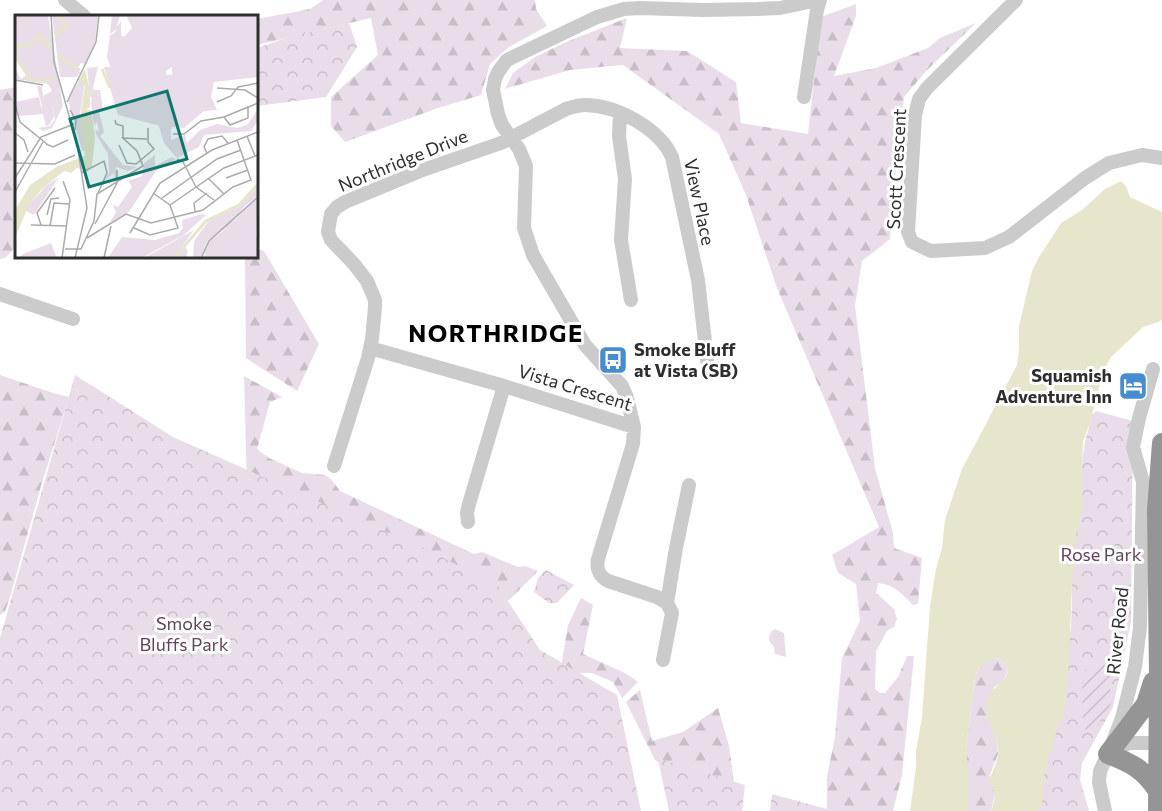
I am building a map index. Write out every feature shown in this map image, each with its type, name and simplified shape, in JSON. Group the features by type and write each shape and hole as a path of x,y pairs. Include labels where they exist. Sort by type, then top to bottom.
{"highway":[{"path":"1158,811 1161,743 1156,510 1162,443"},
{"path":"1158,659 1146,704 1108,754 1139,768 1158,791"}],"street":[{"path":"65,0 83,15"},
{"path":"804,97 819,0"},
{"name":"Vista Crescent","path":"634,428 626,393 622,386 585,345 533,255 524,228 525,166 519,149 502,125 498,114 493,90 495,79 507,60 597,17 624,9 780,8 819,0"},
{"name":"Scott Crescent","path":"1016,0 927,88 919,99 915,115 908,232 912,242 931,251 986,248 1009,237 1085,178 1109,163 1142,155 1162,158"},
{"name":"View Place","path":"511,138 566,110 585,105 620,113 658,136 665,144 672,157 699,287 708,368"},
{"path":"620,113 619,136 625,178 621,240 631,300"},
{"name":"Northridge Drive","path":"334,466 370,348 375,300 368,282 331,240 328,232 331,214 345,202 420,171 511,138"},
{"path":"0,294 72,319"},
{"name":"Vista Crescent","path":"370,348 504,386 634,428"},
{"name":"River Road","path":"1105,811 1099,782 1100,771 1122,718 1135,667 1140,627 1143,482 1133,447 1153,369"},
{"path":"468,522 469,504 504,386"},
{"path":"634,428 633,444 597,567 602,578 657,597 667,603 672,613 663,660"},
{"path":"667,603 688,486"},
{"path":"1108,754 1129,743 1161,743"}],"green space":[{"path":"323,0 535,0 536,9 547,26 509,47 490,64 481,95 345,142 331,126 331,97 378,55 371,18 258,45 258,19 310,9"},
{"path":"856,4 856,16 834,76 876,68 928,48 940,38 976,23 927,70 904,97 890,239 862,261 855,306 875,468 893,533 894,548 922,558 918,604 913,605 897,590 884,584 878,583 876,593 894,609 897,619 894,627 887,631 876,651 875,689 880,693 885,693 898,677 907,656 914,656 902,775 893,811 827,811 827,776 835,737 842,658 860,621 856,584 838,573 832,555 879,527 777,288 746,195 719,134 623,65 570,70 505,89 513,73 535,57 627,18 620,48 687,51 736,82 741,123 808,134 821,17"},
{"path":"349,23 357,47 326,97 258,106 258,48 286,38"},
{"path":"15,87 15,248 5,258 0,259 0,90"},
{"path":"258,249 264,251 319,344 297,391 246,358 245,258 258,258"},
{"path":"0,375 69,397 10,597 5,612 0,615"},
{"name":"Smoke Bluffs Park","path":"75,375 173,437 430,551 498,586 540,650 617,695 641,811 0,811 0,638"},
{"path":"244,376 282,397 270,402 257,449 269,458 302,473 324,475 331,479 340,491 474,554 482,552 518,567 525,566 538,571 509,600 493,606 247,486"},
{"name":"Rose Park","path":"1096,411 1133,421 1131,622 1113,707 1082,763 1080,780 1089,811 1032,811 1071,628 1071,564 1078,493 1085,442 1092,415"},
{"path":"546,570 574,585 557,603 549,603 534,592 538,578"},
{"path":"581,598 593,605 583,654 625,673 638,682 622,698 613,682 592,673 560,673 568,625"},
{"path":"775,629 784,633 786,657 775,654 774,647 769,641 770,634"},
{"path":"993,658 1003,662 1008,672 1002,683 994,687 989,720 996,739 998,754 990,775 995,794 991,811 967,811 966,748 975,677 981,664"},
{"path":"1105,662 1110,663 1111,667 1110,688 1113,697 1098,725 1093,732 1089,733 1083,727 1082,690 1085,670 1093,673 1098,665"},
{"path":"640,690 652,741 683,732 718,708 729,746 738,811 655,760 626,702"},
{"path":"658,759 745,785 742,811 669,811"},
{"path":"772,794 834,811 770,811"}],"shaded area":[{"path":"1121,181 1126,186 1130,197 1162,212 1162,320 1143,327 1111,357 1101,380 1083,442 1083,509 1076,536 1065,709 1045,770 1042,802 1038,811 991,811 994,796 989,782 998,748 988,716 987,703 988,698 1008,672 1003,662 993,658 989,664 981,664 975,677 966,748 970,790 967,811 910,811 922,717 930,607 942,548 945,520 962,469 1017,365 1019,326 1032,271 1039,257 1061,223 1082,210 1105,189"}],"place":[{"name":"Smoke Bluff at Vista (SB)","path":"613,360"},
{"name":"Squamish Adventure Inn","path":"1133,386"}],"district":[{"name":"NORTHRIDGE","path":"496,334"}]}
